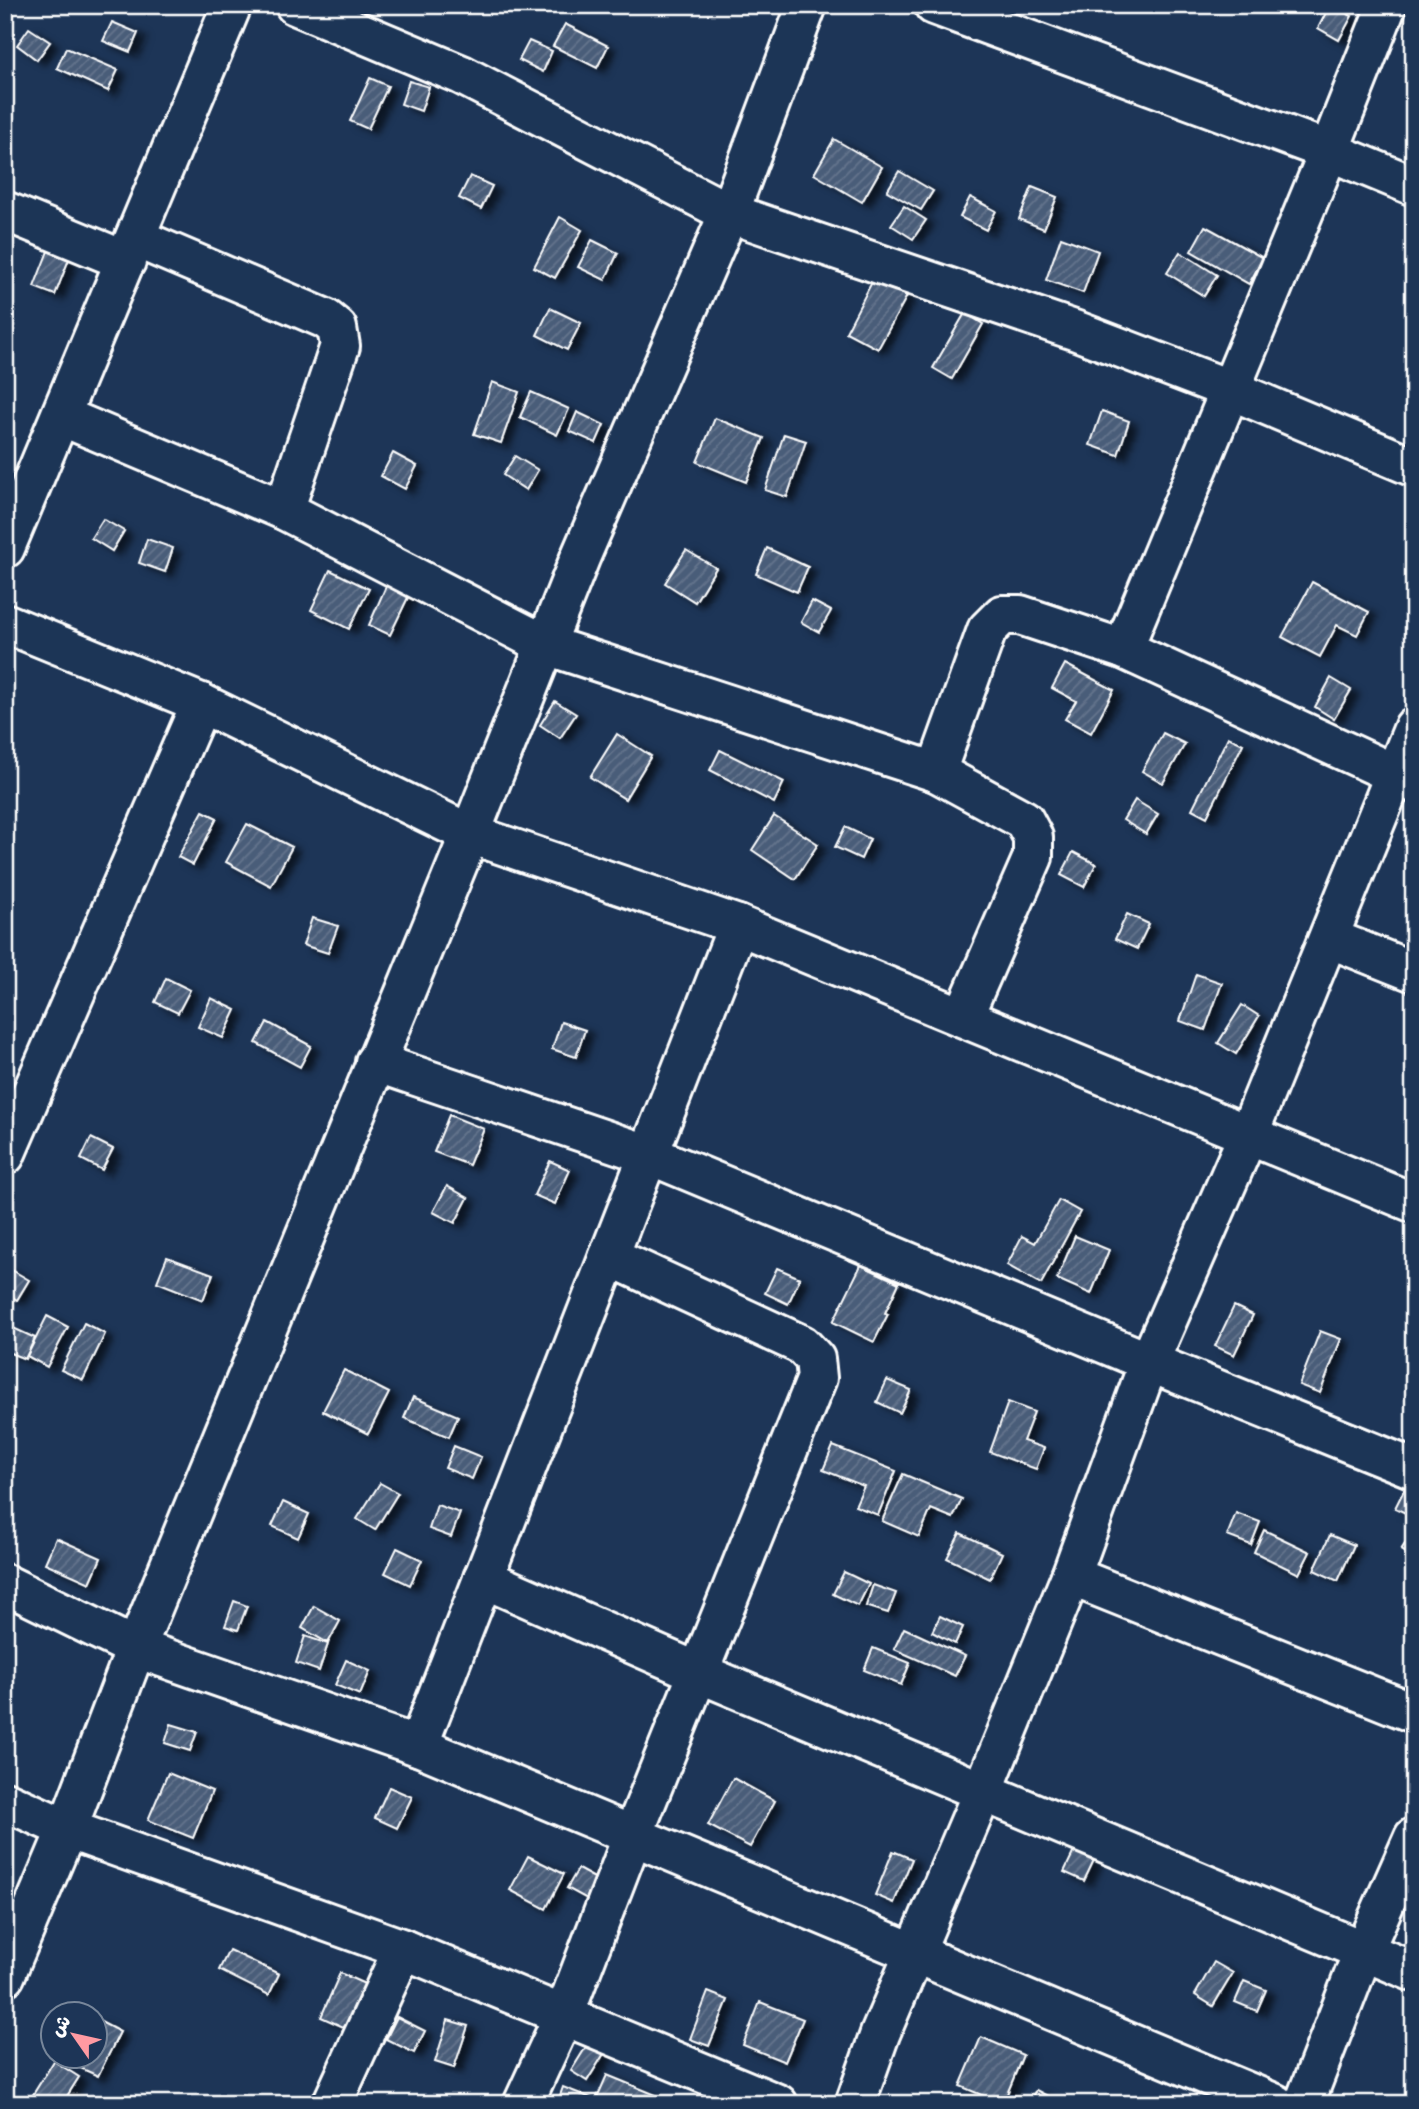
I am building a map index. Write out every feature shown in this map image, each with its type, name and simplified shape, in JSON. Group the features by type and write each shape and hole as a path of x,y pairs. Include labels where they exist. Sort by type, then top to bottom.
{"street":[{"path":"5,548 232,5"},
{"path":"295,5 462,75 729,213 1077,331 1231,390 1414,467"},
{"path":"5,1976 67,1829 136,1648 374,1062 470,834 580,558 729,213 807,5"},
{"path":"934,5 1329,151 1414,186"},
{"path":"1123,649 1387,5"},
{"path":"5,211 131,249 326,319 337,328 340,346 284,510"},
{"path":"61,416 284,510 546,645 936,772 1024,820 1033,836 1033,857 963,1017"},
{"path":"936,772 986,631 1002,615 1020,615 1123,649 1404,779"},
{"path":"5,623 201,704 470,834 738,925 1414,1203"},
{"path":"5,1155 201,704"},
{"path":"855,2104 880,2034 1070,1576 1149,1362 1248,1135 1329,938 1404,779 1414,727"},
{"path":"418,1746 738,925"},
{"path":"1329,938 1414,972"},
{"path":"374,1062 650,1154 1414,1469"},
{"path":"523,2104 564,2015 697,1672 817,1378 815,1359 802,1345 609,1256"},
{"path":"1070,1576 1414,1713"},
{"path":"483,1578 697,1672 1414,1972"},
{"path":"5,1584 136,1648 418,1746 1276,2104"},
{"path":"5,1801 67,1829 403,1949 778,2104"},
{"path":"1304,2104 1363,1952 1414,1837"},
{"path":"334,2103 403,1949"}],"building":[{"path":"1330,5 1352,16 1339,40 1318,28"},
{"path":"112,22 138,33 130,52 103,41"},
{"path":"565,24 608,46 597,68 553,46"},
{"path":"29,28 50,42 37,60 17,45"},
{"path":"529,41 552,51 543,72 519,60"},
{"path":"66,48 118,70 108,91 57,68"},
{"path":"370,78 388,86 368,129 350,121"},
{"path":"409,81 429,87 421,111 401,104"},
{"path":"834,139 882,167 862,202 814,174"},
{"path":"899,171 933,191 921,210 887,191"},
{"path":"470,176 492,186 481,209 459,198"},
{"path":"1032,187 1057,197 1044,229 1019,219"},
{"path":"970,197 996,211 986,230 960,217"},
{"path":"904,206 926,220 913,239 891,225"},
{"path":"560,217 582,230 555,278 534,267"},
{"path":"1205,226 1263,258 1249,284 1191,251"},
{"path":"1061,237 1098,251 1083,293 1046,280"},
{"path":"592,240 618,253 605,280 578,267"},
{"path":"48,251 69,259 55,295 34,287"},
{"path":"1180,252 1217,275 1204,296 1167,273"},
{"path":"874,278 907,296 878,349 846,332"},
{"path":"550,308 581,323 567,350 537,335"},
{"path":"965,313 983,324 952,379 933,368"},
{"path":"492,382 519,392 501,443 474,434"},
{"path":"531,392 569,409 557,435 520,417"},
{"path":"1102,411 1129,421 1118,455 1090,445"},
{"path":"577,412 604,425 596,443 569,431"},
{"path":"715,418 764,438 746,482 697,462"},
{"path":"784,434 806,441 787,497 765,490"},
{"path":"393,453 417,466 405,489 381,476"},
{"path":"515,456 538,470 526,490 503,475"},
{"path":"103,519 124,531 112,551 91,538"},
{"path":"147,539 173,548 165,572 139,563"},
{"path":"767,548 808,567 797,592 756,574"},
{"path":"686,550 716,568 695,602 665,583"},
{"path":"330,570 369,589 349,629 311,610"},
{"path":"390,577 413,587 390,635 369,625"},
{"path":"1312,582 1369,612 1357,635 1337,625 1320,657 1282,637"},
{"path":"812,601 831,611 819,632 801,622"},
{"path":"1065,664 1114,690 1091,733 1065,719 1076,701 1052,688"},
{"path":"1331,678 1351,690 1334,719 1315,707"},
{"path":"555,701 576,714 560,738 540,725"},
{"path":"1163,733 1185,744 1163,783 1142,771"},
{"path":"617,734 651,756 625,799 590,777"},
{"path":"1228,737 1243,744 1207,817 1192,809"},
{"path":"720,750 784,782 774,803 710,770"},
{"path":"1135,800 1158,814 1146,834 1123,820"},
{"path":"203,811 217,818 193,865 178,857"},
{"path":"774,816 818,844 795,879 752,850"},
{"path":"247,824 292,847 271,886 226,862"},
{"path":"845,827 870,839 861,859 835,847"},
{"path":"1073,852 1096,864 1084,887 1061,875"},
{"path":"1127,914 1149,924 1137,949 1115,939"},
{"path":"312,918 338,926 328,953 303,945"},
{"path":"1196,974 1222,983 1205,1030 1180,1021"},
{"path":"166,978 190,990 178,1013 155,1002"},
{"path":"211,998 236,1010 223,1038 198,1027"},
{"path":"1242,1005 1259,1016 1236,1054 1218,1043"},
{"path":"267,1022 311,1046 300,1067 256,1043"},
{"path":"561,1022 585,1030 576,1057 552,1049"},
{"path":"449,1115 484,1129 469,1165 434,1152"},
{"path":"91,1138 113,1149 102,1170 81,1159"},
{"path":"550,1161 570,1170 555,1204 534,1195"},
{"path":"447,1186 468,1198 455,1223 433,1212"},
{"path":"1059,1200 1080,1212 1041,1284 1007,1265 1022,1236 1035,1243"},
{"path":"1075,1236 1109,1250 1091,1294 1057,1279"},
{"path":"167,1257 213,1274 203,1300 157,1282"},
{"path":"861,1265 899,1283 874,1342 833,1322"},
{"path":"5,1266 29,1280 17,1300 5,1292"},
{"path":"777,1268 800,1278 788,1304 765,1293"},
{"path":"1234,1306 1253,1315 1234,1355 1215,1346"},
{"path":"47,1316 68,1327 47,1367 27,1356"},
{"path":"84,1323 105,1334 83,1380 61,1370"},
{"path":"11,1327 35,1338 25,1359 5,1351 5,1340"},
{"path":"1320,1331 1341,1339 1320,1393 1299,1385"},
{"path":"344,1370 389,1393 368,1434 323,1411"},
{"path":"887,1380 911,1390 900,1413 877,1402"},
{"path":"413,1397 458,1416 449,1437 404,1418"},
{"path":"1008,1402 1034,1412 1023,1441 1044,1448 1036,1469 990,1452"},
{"path":"454,1446 481,1457 472,1479 445,1468"},
{"path":"833,1446 896,1471 878,1515 855,1506 864,1486 823,1470"},
{"path":"903,1474 962,1499 953,1518 931,1509 919,1537 882,1521"},
{"path":"380,1483 398,1493 375,1530 357,1519"},
{"path":"1407,1484 1414,1488 1414,1517 1395,1508"},
{"path":"283,1502 309,1514 298,1538 272,1526"},
{"path":"437,1505 460,1513 451,1537 429,1529"},
{"path":"1236,1513 1260,1522 1251,1545 1227,1536"},
{"path":"1264,1530 1310,1552 1299,1574 1254,1552"},
{"path":"1414,1530 1414,1557 1401,1550"},
{"path":"960,1533 1002,1553 990,1579 947,1558"},
{"path":"1330,1535 1354,1545 1338,1581 1314,1570"},
{"path":"56,1538 101,1558 90,1583 45,1563"},
{"path":"397,1548 422,1560 410,1585 385,1573"},
{"path":"844,1572 869,1584 858,1606 833,1594"},
{"path":"873,1585 896,1593 888,1613 866,1606"},
{"path":"234,1601 247,1606 238,1630 225,1626"},
{"path":"314,1606 340,1621 328,1643 302,1628"},
{"path":"940,1616 963,1627 955,1644 932,1632"},
{"path":"904,1628 965,1656 955,1676 894,1649"},
{"path":"305,1636 328,1644 319,1671 296,1663"},
{"path":"873,1648 910,1663 901,1685 864,1670"},
{"path":"346,1660 370,1671 360,1695 335,1685"},
{"path":"171,1724 197,1732 190,1751 165,1743"},
{"path":"168,1773 212,1791 193,1838 148,1820"},
{"path":"733,1778 775,1801 750,1847 708,1825"},
{"path":"389,1787 412,1797 397,1828 375,1818"},
{"path":"893,1851 912,1859 894,1903 875,1895"},
{"path":"1074,1851 1094,1860 1084,1881 1064,1872"},
{"path":"528,1856 564,1874 546,1909 510,1890"},
{"path":"578,1869 598,1880 587,1899 567,1888"},
{"path":"229,1950 279,1974 269,1995 219,1970"},
{"path":"1214,1962 1233,1973 1213,2006 1195,1995"},
{"path":"340,1973 385,1993 366,2037 321,2017"},
{"path":"1244,1981 1266,1990 1257,2011 1235,2002"},
{"path":"708,1992 728,2000 709,2046 690,2039"},
{"path":"760,2002 803,2019 785,2062 743,2045"},
{"path":"397,2017 425,2031 414,2053 386,2039"},
{"path":"448,2020 468,2026 454,2068 435,2062"},
{"path":"108,2026 120,2032 108,2056"},
{"path":"981,2037 1023,2055 1003,2104 960,2086"},
{"path":"589,2042 605,2052 587,2081 571,2071"},
{"path":"48,2070 68,2070 79,2077 62,2104 27,2104"},
{"path":"85,2070 101,2070 98,2076"},
{"path":"607,2075 656,2095 652,2104 557,2104 563,2087 596,2100"},
{"path":"1036,2090 1057,2101 1055,2104 1029,2104"}]}
